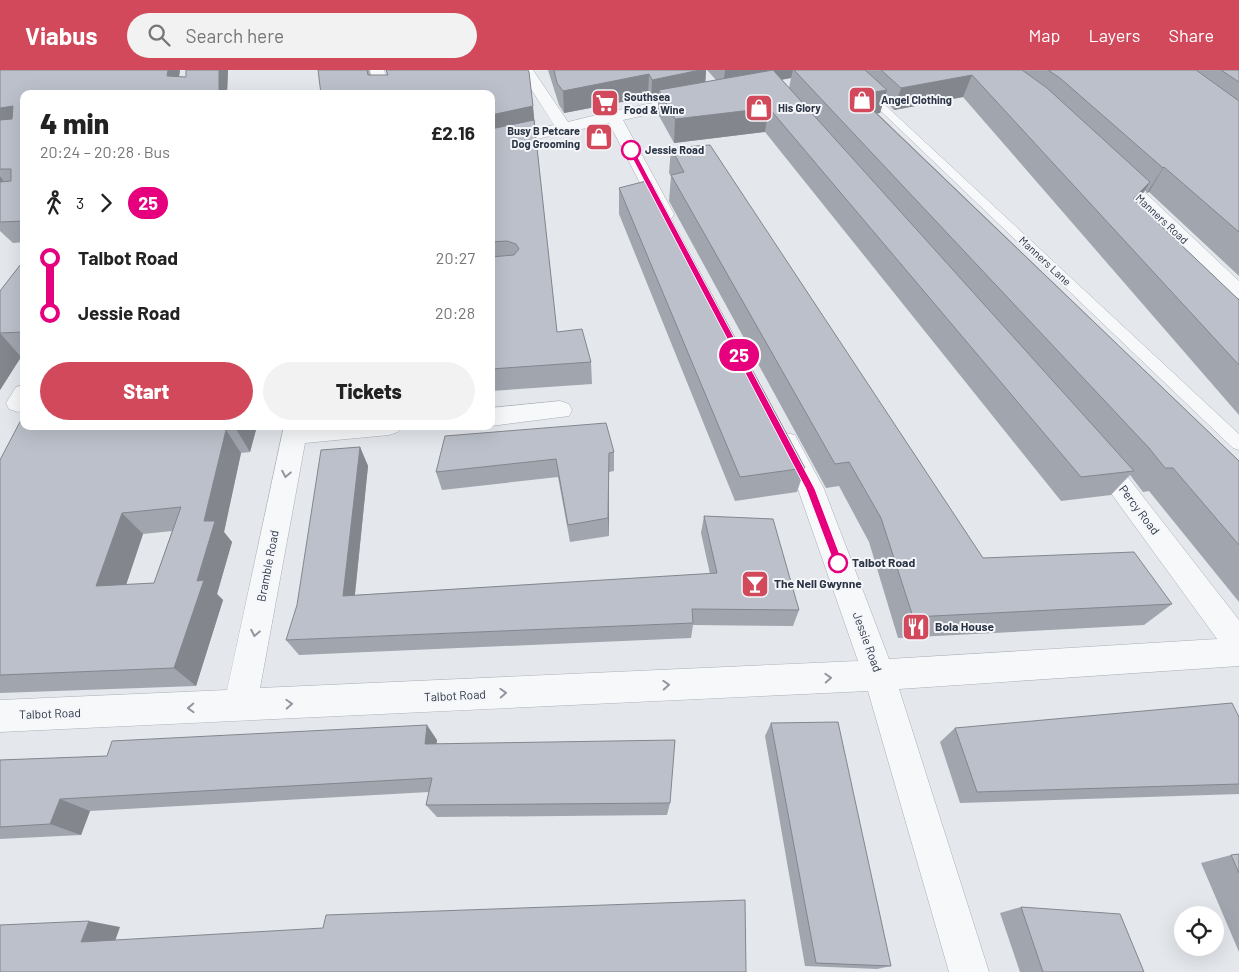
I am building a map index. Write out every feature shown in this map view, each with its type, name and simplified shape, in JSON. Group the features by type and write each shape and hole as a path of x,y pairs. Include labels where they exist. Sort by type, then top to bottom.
{"street":[{"path":"376,70 382,90"},
{"path":"526,70 564,128"},
{"path":"495,143 613,116 710,97"},
{"path":"613,116 678,238"},
{"name":"Manners Road","path":"1099,159 1239,292"},
{"path":"495,417 560,410"},
{"name":"Jessie Road","path":"774,419 810,489 879,675 969,972"},
{"path":"295,431 314,430"},
{"name":"Bramble Road","path":"240,706 295,431"},
{"name":"Percy Road","path":"1084,442 1117,480 1239,644"},
{"name":"Talbot Road","path":"0,716 879,675 1239,652"}],"lane":[{"name":"Manners Lane","path":"858,84 1239,444"}],"building":[{"path":"0,70 168,70 167,76 186,77 186,70 219,70 219,90 20,90 20,221 0,222 0,182 11,181 11,169 0,169 0,120 12,119 13,106 0,108"},
{"path":"318,70 367,70 368,75 388,75 386,70 528,70 533,106 495,114 495,90 320,90"},
{"path":"554,70 700,70 652,80 649,74 563,91 557,83"},
{"path":"773,70 1134,471 1081,477 769,108 675,119 659,90"},
{"path":"794,70 865,70 887,90 857,95 1239,461 1239,545 1173,468 1165,468 1149,448"},
{"path":"881,70 1022,70 1047,88 1150,182 1133,199 1239,300 1239,365 972,75 901,88"},
{"path":"1048,70 1196,70 1239,101 1239,232 1060,78"},
{"path":"1221,70 1239,70 1239,82"},
{"path":"534,120 557,332 582,329 591,362 495,369 495,257 514,255 519,249 516,244 507,241 495,242 495,128"},
{"path":"710,145 983,558 1134,552 1172,604 913,617 881,518 849,462 835,464 671,175 684,172 671,148"},
{"path":"650,180 805,468 740,477 619,188"},
{"path":"20,265 20,332 0,333 0,291"},
{"path":"20,422 20,430 226,430 204,521 215,521 197,581 204,580 174,668 0,675 0,460","holes":["181,507 154,583 96,586 122,513"]},
{"path":"606,423 614,452 609,453 608,518 568,525 556,459 436,472 445,436"},
{"path":"360,447 343,596 717,573 704,516 773,519 799,610 692,609 693,623 286,640 297,605 321,450"},
{"path":"1232,703 1239,717 1239,784 977,792 955,728"},
{"path":"838,722 891,966 816,963 771,723"},
{"path":"427,725 425,744 675,740 670,803 426,805 432,778 60,799 50,824 0,827 0,760 107,756 112,741"},
{"path":"1239,854 1239,873 1231,855"},
{"path":"745,900 746,972 0,972 0,925 89,921 81,942 323,928 326,915"},
{"path":"1021,907 1120,914 1144,972 1043,972"}],"bus line":[{"name":"25","path":"631,150 810,489 838,563"}],"place":[{"name":"Angel Clothing","path":"862,100"},
{"name":"Southsea Food & Wine","path":"605,103"},
{"name":"His Glory","path":"759,108"},
{"name":"Busy B Petcare Dog Grooming","path":"599,137"},
{"name":"Jessie Road","path":"631,150"},
{"name":"Talbot Road","path":"838,563"},
{"name":"The Nell Gwynne","path":"755,584"},
{"name":"Bola House","path":"916,627"}]}
